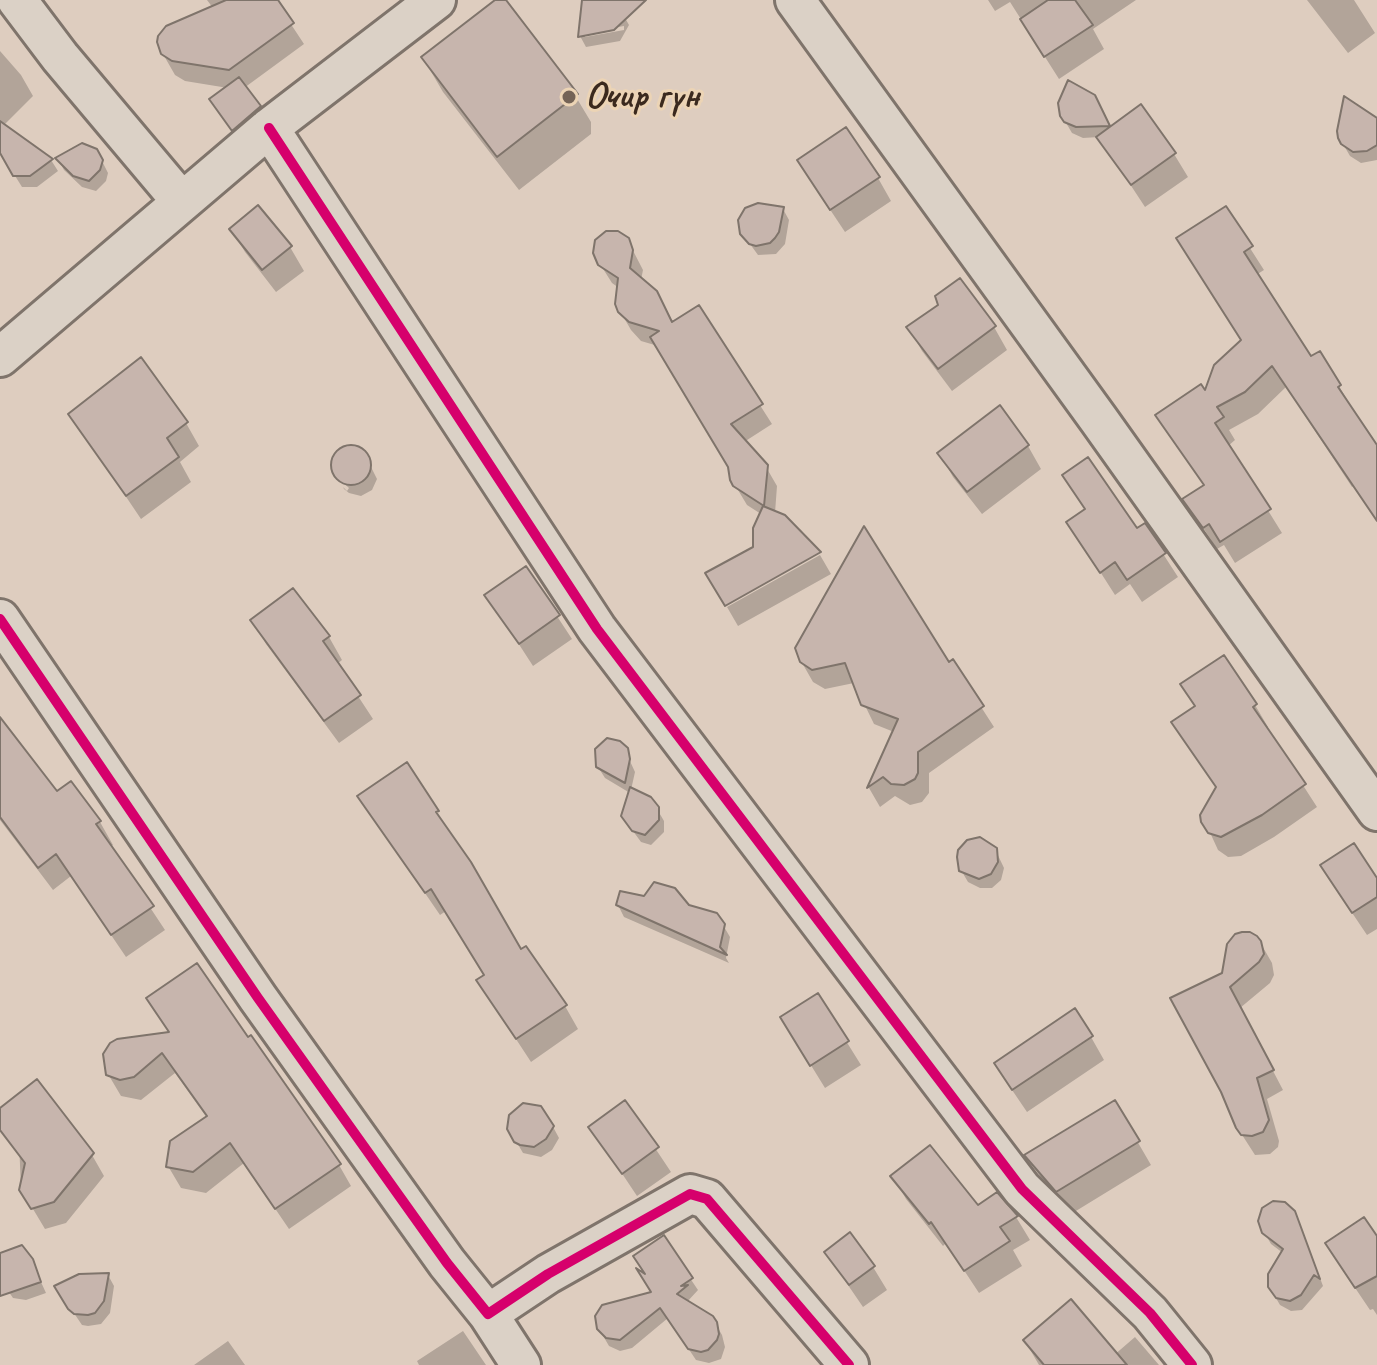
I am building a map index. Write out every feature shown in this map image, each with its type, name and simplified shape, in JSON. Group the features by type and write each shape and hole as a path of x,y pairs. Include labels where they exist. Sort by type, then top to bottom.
{"street":[{"path":"17,0 60,57 182,202"},
{"path":"0,357 269,128 436,0"},
{"path":"795,0 1377,811"},
{"path":"269,128 597,629 1022,1189 1150,1313 1192,1365"},
{"path":"0,619 258,998 447,1263 488,1314 521,1365"},
{"path":"488,1314 548,1274 690,1194 707,1199 849,1365"}],"building":[{"path":"226,0 278,0 294,23 229,70 172,61 161,54 158,36 166,26"},
{"path":"495,0 506,0 578,94 497,157 421,57"},
{"path":"582,0 646,0 614,30 578,37"},
{"path":"1048,0 1075,0 1093,25 1044,57 1020,19"},
{"path":"239,77 261,106 232,131 209,99"},
{"path":"1068,80 1095,95 1110,126 1076,127 1064,122 1058,103"},
{"path":"1344,96 1377,118 1377,145 1367,151 1353,152 1338,138"},
{"path":"1141,104 1176,153 1131,185 1096,137"},
{"path":"0,121 53,159 30,176 13,176 0,153"},
{"path":"846,127 880,177 830,210 797,160"},
{"path":"82,143 97,149 103,160 100,170 89,181 73,176 55,158"},
{"path":"758,203 784,207 775,238 770,243 756,246 749,244 740,234 738,220 745,208"},
{"path":"258,205 292,246 262,270 229,229"},
{"path":"1226,206 1253,246 1244,252 1311,356 1320,351 1341,385 1338,387 1377,445 1377,521 1272,366 1245,392 1217,407 1224,417 1215,423 1271,509 1220,542 1209,524 1203,528 1182,499 1204,485 1155,415 1201,384 1205,390 1214,365 1241,340 1176,238"},
{"path":"606,231 618,231 629,238 633,250 630,268 657,291 672,322 699,305 763,404 731,424 768,465 764,506 733,486 728,467 650,337 659,331 629,322 618,312 615,304 618,278 598,265 593,253 595,240"},
{"path":"960,278 996,326 938,369 906,327 938,305 935,296"},
{"path":"141,357 188,422 167,438 179,457 126,496 68,414"},
{"path":"1000,405 1029,445 967,492 937,453"},
{"path":"351,445 365,451 371,465 365,479 351,485 337,479 331,465 337,451"},
{"path":"1088,457 1137,528 1145,523 1166,553 1127,580 1115,562 1100,573 1066,522 1085,509 1062,475"},
{"path":"763,506 785,515 821,552 725,606 705,573 753,547 753,528"},
{"path":"864,526 949,662 953,659 984,706 918,752 918,773 915,779 904,785 891,784 883,777 867,788 898,719 861,705 845,663 812,670 800,662 795,648"},
{"path":"526,566 560,615 519,644 484,595"},
{"path":"293,588 330,636 323,641 361,695 324,721 250,620"},
{"path":"1224,655 1257,704 1253,707 1306,784 1262,815 1221,837 1208,833 1200,815 1216,787 1171,722 1195,706 1180,684"},
{"path":"0,717 57,791 71,781 101,821 96,824 154,906 111,935 56,854 38,868 0,817"},
{"path":"607,738 620,741 628,748 630,759 625,783 596,767 595,749"},
{"path":"407,762 439,811 436,812 471,862 521,949 526,946 567,1005 516,1039 476,980 484,975 431,889 425,893 357,796"},
{"path":"630,787 651,797 659,807 659,820 645,835 632,831 621,816"},
{"path":"980,837 997,848 998,862 991,874 979,879 959,871 957,857 958,850 967,840"},
{"path":"1354,843 1377,878 1377,897 1352,913 1320,865"},
{"path":"654,882 675,888 689,905 717,913 725,924 720,947 727,955 616,905 620,891 644,896"},
{"path":"1242,932 1257,936 1264,954 1230,987 1274,1070 1257,1078 1269,1120 1263,1132 1252,1136 1241,1135 1236,1128 1221,1092 1170,998 1222,973 1227,944 1235,934"},
{"path":"197,963 341,1164 275,1209 230,1143 193,1172 166,1167 170,1141 207,1116 162,1053 134,1077 120,1080 106,1075 103,1054 110,1043 117,1039 169,1032 146,998"},
{"path":"818,993 849,1041 810,1066 780,1017"},
{"path":"1075,1008 1093,1036 1012,1090 994,1063"},
{"path":"37,1079 94,1153 54,1202 31,1209 19,1190 25,1163 0,1130 0,1108"},
{"path":"625,1100 659,1147 622,1174 588,1127"},
{"path":"1115,1100 1140,1141 1056,1192 1024,1155"},
{"path":"523,1103 541,1106 554,1126 546,1139 534,1147 514,1142 507,1129 509,1115"},
{"path":"930,1145 978,1205 997,1192 1018,1216 1000,1227 1010,1241 964,1271 931,1222 929,1224 890,1176"},
{"path":"1273,1201 1285,1202 1295,1211 1320,1279 1314,1275 1301,1295 1290,1301 1276,1298 1268,1287 1268,1274 1283,1249 1262,1233 1258,1221 1262,1208"},
{"path":"1364,1217 1377,1236 1377,1276 1355,1288 1325,1243"},
{"path":"850,1232 875,1266 849,1285 824,1252"},
{"path":"664,1235 693,1278 681,1286 688,1285 677,1294 713,1316 717,1322 719,1334 708,1350 688,1349 660,1308 620,1340 606,1338 597,1329 595,1316 602,1305 651,1292 636,1268 645,1274 633,1256"},
{"path":"22,1245 33,1259 41,1282 0,1296 0,1253"},
{"path":"109,1273 104,1301 95,1313 88,1315 74,1314 68,1309 54,1286 79,1274"},
{"path":"1071,1299 1127,1365 1044,1365 1023,1340"}],"cycle path":[{"path":"269,128 597,629 1022,1189 1150,1313 1192,1365"},
{"path":"0,619 258,998 447,1263 488,1314 548,1274 690,1194 707,1199 849,1365"}],"place":[{"name":"Очир гүн","path":"569,97"}]}
